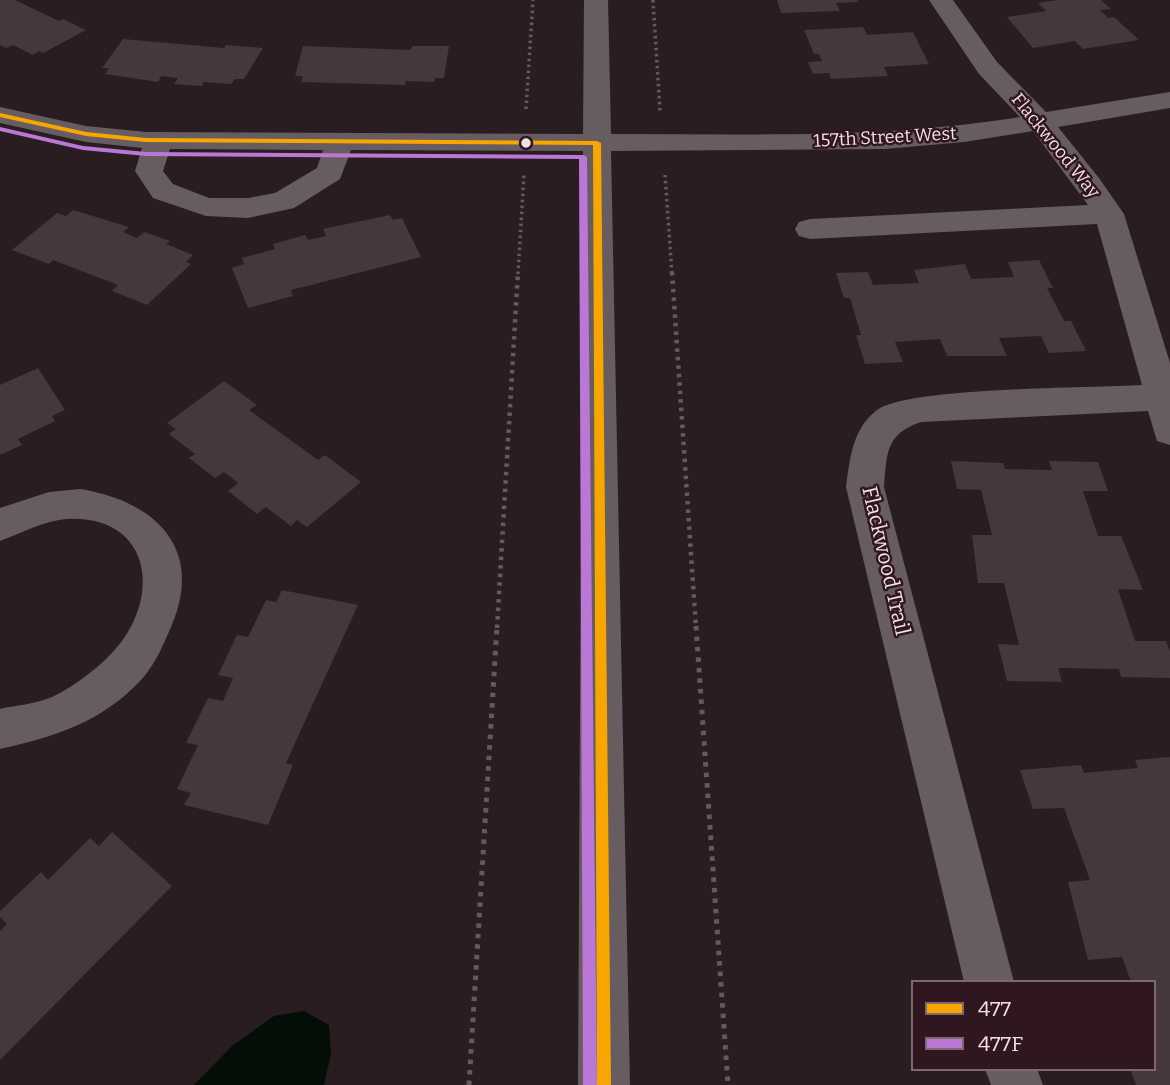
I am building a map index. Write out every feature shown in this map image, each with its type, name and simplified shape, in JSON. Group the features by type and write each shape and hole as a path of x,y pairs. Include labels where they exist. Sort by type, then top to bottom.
{"street":[{"path":"596,0 604,1085"},
{"name":"Flackwood Way","path":"941,0 988,68 1039,121 1109,214 1167,408"},
{"name":"157th Street West","path":"0,115 86,134 158,140 597,143 885,141 952,135 1170,100"},
{"path":"158,140 149,171 163,191 206,207 248,208 284,201 330,173 339,142"},
{"path":"810,229 1109,214"},
{"name":"Flackwood Trail","path":"988,980 865,487 870,445 890,419 919,409 1167,408"},
{"path":"0,525 21,515 66,504 111,510 142,528 161,558 162,592 153,624 130,665 66,712 0,729"}],"path":[{"path":"526,111 533,0"},
{"path":"653,0 660,110"},
{"path":"469,1085 524,175"},
{"path":"665,177 728,1085"}],"shaded area":[{"path":"304,1011 329,1025 331,1054 324,1085 194,1085 232,1046 274,1016"}],"building":[{"path":"0,0 15,0 59,21 63,19 86,30 43,53 39,51 33,55 13,45 6,48 0,45"},
{"path":"777,0 858,2 836,3 840,11 781,13"},
{"path":"1101,0 1111,9 1100,10 1108,18 1114,17 1139,40 1083,49 1075,41 1033,48 1007,17 1046,11 1038,3"},
{"path":"863,27 867,35 913,32 929,64 884,67 888,76 831,79 829,73 813,74 808,62 822,61 819,54 814,54 804,30"},
{"path":"123,39 224,48 226,45 263,48 244,79 235,79 231,84 204,82 202,86 174,84 178,78 161,76 158,82 105,74 109,68 102,68"},
{"path":"303,46 411,50 412,46 449,46 444,78 435,78 434,82 406,81 405,85 301,82 303,76 295,76"},
{"path":"73,210 129,227 123,232 137,238 144,232 170,241 166,244 193,255 186,262 191,264 147,305 112,291 118,285 53,260 49,264 12,250 57,213 66,216"},
{"path":"390,215 393,220 402,218 421,257 291,290 293,296 248,308 232,268 244,264 242,258 275,249 273,244 305,235 308,240 326,236 323,229"},
{"path":"1039,260 1053,288 1047,288 1064,321 1071,321 1086,351 1049,353 1041,336 999,338 1007,356 947,356 940,339 895,342 903,362 865,364 856,335 861,335 850,298 844,298 836,273 868,272 873,285 919,283 914,270 965,264 971,279 1014,277 1008,262"},
{"path":"38,368 65,410 52,416 55,421 18,439 22,445 0,455 0,385"},
{"path":"224,381 257,405 249,410 318,460 325,455 361,482 307,527 297,520 291,526 266,507 257,514 228,491 238,483 224,472 215,478 189,458 195,454 169,434 176,429 167,423"},
{"path":"951,461 1003,463 1005,469 1052,470 1049,461 1098,462 1108,491 1083,491 1098,536 1121,536 1143,590 1118,589 1135,641 1166,641 1170,652 1170,678 1121,677 1119,669 1058,668 1062,682 1007,681 998,644 1019,645 1004,583 978,583 972,535 992,535 981,490 957,489"},
{"path":"282,590 358,605 286,763 293,765 268,825 184,805 191,793 177,789 198,745 186,743 208,698 223,701 233,678 218,675 237,635 248,637 266,600 276,602"},
{"path":"1170,757 1170,1085 1136,1085 1131,1071 1156,1071 1156,980 1130,980 1122,957 1088,960 1068,882 1090,880 1064,808 1033,809 1020,770 1081,765 1084,773 1138,768 1135,760"},
{"path":"112,832 172,886 0,1060 0,931 7,924 0,917 0,911 41,872 48,880 90,838 99,846"}],"transit line":[{"name":"477","path":"0,115 86,134 146,140 597,143 604,1085"},
{"name":"477F","path":"0,129 83,148 146,154 583,157 590,1085"}]}
